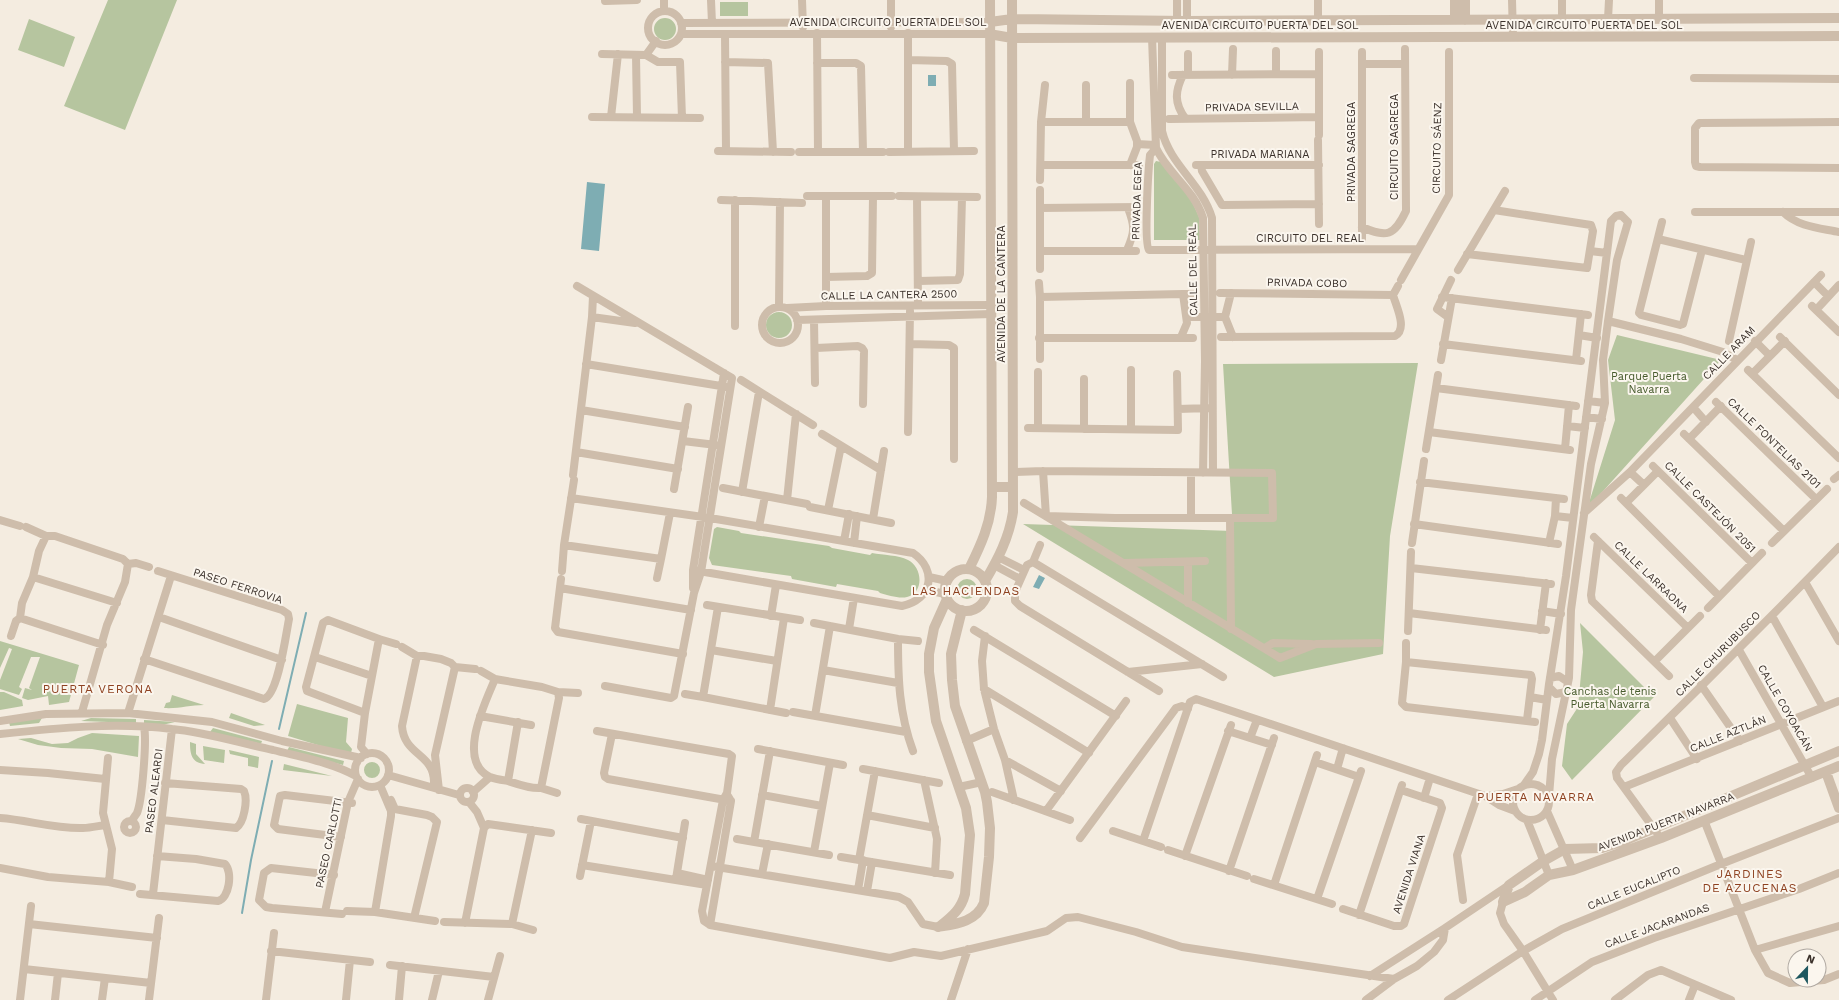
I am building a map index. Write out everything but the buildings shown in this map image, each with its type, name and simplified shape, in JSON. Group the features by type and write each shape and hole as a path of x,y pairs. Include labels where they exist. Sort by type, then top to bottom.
{"street":[{"path":"605,1 637,0"},
{"path":"664,0 664,11"},
{"path":"711,0 712,23"},
{"path":"802,0 803,33"},
{"path":"891,0 892,33"},
{"name":"AVENIDA DE LA CANTERA","path":"969,569 986,533 991,512 992,487 990,0"},
{"name":"AVENIDA DE LA CANTERA","path":"985,581 1005,543 1012,522 1012,0"},
{"path":"1177,0 1182,21"},
{"path":"1182,21 1187,0"},
{"path":"1318,0 1318,20"},
{"path":"1455,0 1460,20"},
{"path":"1460,20 1465,0"},
{"path":"1512,0 1513,36"},
{"path":"1562,0 1562,19"},
{"path":"1608,19 1609,0"},
{"path":"1659,0 1659,19"},
{"path":"664,11 675,14 681,23 681,34 674,42 663,45 650,36 649,25 654,15 664,11"},
{"name":"AVENIDA CIRCUITO PUERTA DEL SOL","path":"681,23 990,22 1012,20 1182,21 1839,18"},
{"path":"908,33 908,152"},
{"name":"AVENIDA CIRCUITO PUERTA DEL SOL","path":"681,34 908,33 989,34 1012,38 1839,36"},
{"path":"725,34 726,151"},
{"path":"817,34 818,152"},
{"path":"1137,144 1156,146 1152,64 1157,37"},
{"name":"CALLE DEL REAL","path":"1157,37 1162,64 1162,131 1164,140 1175,160 1205,199 1212,218 1208,250 1208,361 1204,408 1203,473"},
{"path":"646,55 656,41"},
{"name":"CIRCUITO SAGREGA","path":"1385,235 1396,229 1406,211 1405,49"},
{"path":"1232,75 1233,50"},
{"path":"1276,51 1276,74"},
{"path":"1319,52 1319,117"},
{"name":"PRIVADA SAGREGA","path":"1362,52 1362,240"},
{"name":"CIRCUITO SÁENZ","path":"1393,295 1448,195 1449,52"},
{"path":"602,54 646,55 658,62 680,62 682,118"},
{"path":"611,117 618,54"},
{"path":"1184,118 1179,110 1176,98 1178,85 1186,75 1188,54"},
{"path":"636,55 637,117"},
{"path":"908,60 947,61 952,64 954,151"},
{"path":"725,62 768,63 773,152"},
{"path":"817,63 856,63 861,66 864,152"},
{"path":"1152,64 1162,64"},
{"path":"1362,64 1405,64"},
{"path":"1172,75 1319,74"},
{"path":"1694,78 1839,79"},
{"path":"1153,82 1162,82"},
{"path":"1130,83 1130,122 1136,136 1137,144 1130,165"},
{"path":"1040,180 1041,122 1045,85"},
{"path":"1086,85 1086,122"},
{"path":"1162,99 1176,98"},
{"path":"592,117 700,118"},
{"name":"PRIVADA SEVILLA","path":"1170,118 1319,117"},
{"name":"PRIVADA MARIANA","path":"1319,117 1319,224"},
{"path":"1041,122 1130,122"},
{"path":"1839,122 1699,123 1695,128 1696,166 1839,168"},
{"name":"CALLE DEL REAL","path":"1156,146 1164,160 1200,208 1208,250"},
{"name":"PRIVADA EGEA","path":"1156,146 1150,155 1149,165 1147,248 1149,250 1208,250"},
{"path":"718,151 974,151"},
{"path":"1040,165 1139,165"},
{"name":"PRIVADA MARIANA","path":"1319,165 1198,166 1222,205 1319,204"},
{"path":"1195,185 1206,178"},
{"path":"1040,190 1040,269"},
{"path":"1458,270 1505,191"},
{"path":"826,196 826,306"},
{"path":"721,200 780,202 826,196 977,197"},
{"path":"826,277 867,276 872,273 873,196"},
{"path":"908,432 910,316 914,305 918,281 917,196"},
{"path":"918,281 958,280 960,274 962,197"},
{"path":"735,200 735,326"},
{"path":"780,202 783,308"},
{"path":"1040,208 1138,207"},
{"path":"1127,250 1134,232 1134,222 1128,208"},
{"path":"1467,254 1588,268 1593,231 1591,225 1494,210"},
{"path":"1695,212 1839,212"},
{"path":"1783,212 1791,220 1802,224 1839,232"},
{"path":"1515,812 1513,800 1532,772 1539,754 1561,614 1611,221 1616,216 1621,215 1626,218 1628,222 1617,260 1608,322 1603,360 1605,403 1591,464 1584,513 1579,564 1571,610 1568,682 1552,759 1549,804 1547,811 1541,817 1534,820 1526,820"},
{"path":"1662,222 1639,313 1641,316 1680,325 1683,324 1702,250"},
{"path":"1362,227 1385,235 1384,249"},
{"path":"1134,232 1147,232"},
{"path":"1658,239 1746,260"},
{"path":"1729,341 1751,242"},
{"name":"CIRCUITO DEL REAL","path":"1208,250 1417,249"},
{"path":"1040,251 1136,250"},
{"path":"1590,251 1608,253"},
{"name":"CALLE ARAM","path":"1584,513 1630,472 1821,274"},
{"path":"1448,317 1437,309 1451,280"},
{"path":"1814,282 1828,296"},
{"path":"1039,283 1040,359"},
{"path":"1839,285 1814,308 1839,332"},
{"path":"577,286 724,373 727,387 723,411 721,446 706,518 676,692 672,698 605,686"},
{"name":"PRIVADA COBO","path":"1220,293 1393,295"},
{"path":"1231,293 1225,317 1233,337"},
{"path":"1181,337 1188,317 1183,294"},
{"path":"1040,297 1193,294"},
{"path":"1221,337 1395,336 1399,333 1401,323 1393,295"},
{"path":"593,296 592,317 555,628 558,632 683,654"},
{"path":"1442,297 1585,315 1579,335 1579,361 1443,344"},
{"path":"1441,360 1452,298"},
{"name":"CALLE LA CANTERA 2500","path":"783,308 914,305 991,310"},
{"path":"783,308 791,311 797,320 796,332 793,337 783,343 771,341 763,332 762,320 769,310 783,308"},
{"name":"CALLE LA CANTERA 2500","path":"797,320 910,316 991,310"},
{"path":"592,317 638,323"},
{"path":"1188,317 1225,317"},
{"path":"814,320 816,348 815,383"},
{"path":"1657,334 1661,321"},
{"path":"1608,322 1722,352 1737,360"},
{"path":"1579,335 1597,338"},
{"path":"1040,338 1193,338"},
{"path":"1839,395 1782,339 1770,356 1750,372 1839,458"},
{"path":"1756,341 1770,356"},
{"path":"910,344 949,345 954,348 954,459"},
{"path":"816,348 858,346 862,348 864,352 863,404"},
{"name":"CALLE DEL REAL","path":"1208,361 1213,408 1213,472"},
{"path":"586,364 727,387"},
{"path":"1131,370 1131,429"},
{"path":"1038,372 1038,428"},
{"path":"1028,428 1178,430 1177,374"},
{"path":"1426,449 1438,375"},
{"path":"1084,379 1084,429"},
{"path":"741,380 813,425"},
{"path":"1429,432 1567,449 1567,426 1573,406 1436,388"},
{"path":"742,492 760,392"},
{"path":"1588,401 1605,403"},
{"name":"CALLE FONTELIAS 2101","path":"1706,422 1719,404 1816,499"},
{"path":"674,489 688,407"},
{"path":"1693,407 1706,422 1686,436 1784,531"},
{"path":"1178,409 1213,408"},
{"path":"581,410 685,427"},
{"path":"706,518 712,444 723,411"},
{"path":"787,500 796,414"},
{"path":"1586,417 1602,420"},
{"path":"1567,426 1585,428"},
{"path":"822,434 881,470"},
{"path":"682,441 721,446"},
{"path":"828,510 841,446"},
{"path":"873,519 884,451"},
{"path":"576,452 678,469"},
{"path":"1408,631 1414,524 1424,461"},
{"name":"CALLE CASTEJÓN 2051","path":"1644,485 1656,468 1752,563"},
{"path":"1043,471 1046,516"},
{"path":"1013,472 1272,473 1273,518 1115,518 1046,516"},
{"path":"1630,472 1644,485 1624,500 1718,596"},
{"path":"1191,473 1191,518"},
{"path":"1414,524 1554,544 1555,516 1560,499 1420,482"},
{"path":"992,487 1013,487"},
{"path":"723,488 787,500 891,523"},
{"path":"1772,543 1827,489"},
{"path":"762,527 767,496"},
{"path":"571,498 762,527 913,553 923,560 929,577 927,590 916,601 902,606 697,571"},
{"path":"1024,503 1280,658 1316,644"},
{"path":"657,578 670,513"},
{"path":"844,541 853,515"},
{"path":"853,515 854,543"},
{"path":"1555,516 1573,518"},
{"path":"1230,518 1231,629"},
{"path":"0,520 23,526 46,536 55,536 123,559 128,564"},
{"path":"11,636 16,621 20,618 22,603 33,577 39,551 46,536"},
{"name":"CALLE LARRAONA","path":"1669,676 1592,601 1591,597 1596,539 1688,628"},
{"path":"564,545 661,559"},
{"path":"1040,545 1033,562 1028,564 1024,570 1014,596 1020,606 1159,691"},
{"name":"CALLE CHURUBUSCO","path":"1624,787 1617,778 1616,772 1621,765 1670,718 1701,684 1739,650 1839,548"},
{"path":"1708,608 1718,596 1762,553"},
{"path":"996,561 1024,570"},
{"path":"996,561 1020,579"},
{"path":"1124,563 1205,561"},
{"path":"1033,562 1223,677"},
{"path":"1188,562 1188,603"},
{"path":"128,564 136,563 150,567"},
{"path":"82,712 108,625 125,582 128,564"},
{"path":"1579,564 1594,566"},
{"path":"1408,614 1543,630 1542,611 1548,584 1411,568"},
{"path":"927,590 946,596 951,604 962,610 975,609 980,605 987,594 985,581 979,573 969,569 957,571 947,581 946,596 934,628 929,654 929,672 936,721 965,802 970,835 965,894 960,908 938,927"},
{"path":"128,713 144,659 172,576 158,571"},
{"name":"PASEO FERROVIA","path":"144,659 264,699 273,692 282,660 290,619 288,614 282,610 172,576"},
{"path":"33,577 117,603"},
{"path":"929,577 947,581"},
{"path":"1805,582 1839,640"},
{"path":"771,616 776,585"},
{"path":"560,588 691,610"},
{"path":"849,629 854,598"},
{"path":"707,605 800,620"},
{"path":"703,697 718,607"},
{"path":"715,866 899,897 908,902 923,924 938,927 959,924 978,914 984,903 989,858 990,828 987,802 982,782 966,741 955,706 952,654 962,610"},
{"path":"1542,611 1561,614"},
{"path":"1655,661 1700,616"},
{"path":"1772,616 1823,707"},
{"path":"158,617 282,660"},
{"path":"20,618 103,645"},
{"path":"770,710 784,618"},
{"path":"365,713 308,693 306,687 323,623 326,620 379,640 399,645 417,656 441,659 451,663 455,667 478,670 495,679 542,687 558,692 578,693"},
{"path":"814,623 898,639 918,641"},
{"path":"815,716 830,626"},
{"path":"974,630 1116,716"},
{"path":"985,636 982,661 984,689 994,729 1005,760 1014,800"},
{"path":"898,639 898,684 906,732 913,751"},
{"path":"358,779 356,770 364,756 361,747 365,713 379,640"},
{"path":"1265,648 1273,643 1379,643"},
{"path":"1406,643 1406,662 1402,703 1406,707 1531,721 1530,697 1533,678 1531,675 1406,662"},
{"path":"711,650 777,661"},
{"name":"CALLE COYOACÁN","path":"1739,650 1781,724 1806,764 1812,778"},
{"path":"417,656 402,732 404,738 414,752 427,760 434,775 436,790"},
{"path":"315,657 372,676"},
{"path":"1128,672 1202,664"},
{"path":"436,790 435,755 455,667"},
{"path":"823,670 898,684"},
{"path":"1550,678 1560,676 1568,682"},
{"path":"495,679 480,716 474,756 478,766 488,775 557,793"},
{"path":"1701,684 1740,741"},
{"path":"1549,687 1556,694 1566,692"},
{"path":"984,689 1089,753"},
{"path":"540,788 559,698 558,692"},
{"path":"685,694 770,710 815,716 906,732"},
{"path":"1530,697 1547,700"},
{"path":"1143,841 1190,702 1196,699 1482,795 1515,812 1526,820 1542,862 1549,875"},
{"name":"CALLE AZTLÁN","path":"1624,787 1839,701"},
{"path":"1046,811 1126,702"},
{"path":"1080,838 1176,708 1182,706 1188,709"},
{"path":"0,721 46,714 82,712 128,713 212,722 282,741 364,756 375,754 381,756 387,762 389,768 384,781 393,810 375,912"},
{"path":"46,714 48,729"},
{"path":"480,716 531,725"},
{"path":"1670,718 1697,759"},
{"path":"1250,738 1257,720"},
{"path":"209,734 212,722"},
{"path":"508,781 518,722"},
{"path":"0,734 48,729 95,727 144,727 175,729 209,734 344,769 372,787 384,781 459,795"},
{"path":"132,821 137,812 142,778 146,735 144,727"},
{"path":"1186,856 1230,728 1250,738 1273,742 1229,870"},
{"name":"PASEO ALEARDI","path":"155,895 175,729"},
{"path":"966,741 994,729"},
{"path":"597,731 729,754 733,760 715,866 710,925"},
{"path":"612,734 604,773 605,777 608,779 727,798"},
{"path":"1336,769 1343,748"},
{"path":"758,749 843,765"},
{"path":"754,842 770,751"},
{"name":"AVENIDA PUERTA NAVARRA","path":"1509,885 1542,862 1565,849 1602,848 1839,751"},
{"path":"427,760 435,755"},
{"path":"108,758 103,814 112,849 109,882"},
{"path":"1274,885 1316,758 1336,769 1360,774 1317,900"},
{"path":"1005,760 1061,791"},
{"path":"814,852 830,762"},
{"name":"AVENIDA PUERTA NAVARRA","path":"1503,902 1525,892 1549,875 1574,870 1661,838 1839,766"},
{"path":"863,769 939,783"},
{"path":"0,770 48,773 105,780"},
{"path":"858,890 874,771"},
{"path":"1826,772 1839,808"},
{"path":"472,790 488,775"},
{"path":"1424,798 1430,778"},
{"name":"PASEO CARLOTTI","path":"325,912 341,837 350,802 358,779"},
{"path":"924,780 935,828 937,849 936,873"},
{"path":"960,787 982,782"},
{"path":"164,820 236,828 240,824 246,799 244,791 241,789 168,783"},
{"path":"1482,795 1503,794 1532,783 1539,785 1549,796"},
{"name":"AVENIDA VIANA","path":"1343,909 1360,915 1394,926 1401,926 1404,924 1442,808 1440,803 1424,798 1402,787 1360,915"},
{"path":"1624,787 1661,838"},
{"path":"459,795 463,788 472,790"},
{"path":"469,802 474,797 472,790"},
{"path":"992,792 1070,820"},
{"path":"459,795 462,801 469,802 477,812 484,828 465,923"},
{"path":"762,795 822,806"},
{"path":"1463,900 1457,855 1482,795"},
{"path":"341,837 278,829 274,825 280,796 350,802"},
{"path":"393,810 427,815 432,817 437,822 414,918"},
{"path":"1547,811 1574,870"},
{"path":"867,815 935,828"},
{"path":"0,818 24,820 69,828 85,828 105,825"},
{"name":"CALLE EUCALIPTO","path":"1448,1000 1523,951 1562,929 1839,818"},
{"path":"581,819 683,838"},
{"path":"1704,820 1755,950 1768,973 1790,983 1824,980 1839,974"},
{"path":"580,876 591,821"},
{"path":"677,876 685,823"},
{"path":"484,828 488,824 550,833"},
{"path":"512,924 532,830"},
{"path":"1113,831 1332,904"},
{"path":"737,839 829,855"},
{"path":"762,874 768,844"},
{"path":"140,894 220,900 225,897 230,871 225,864 159,856"},
{"path":"841,857 950,876"},
{"path":"867,891 872,862"},
{"path":"582,865 677,876 708,883"},
{"path":"715,866 708,883 702,916 704,921 710,925 890,958 910,952 941,956 1047,931 1066,918 1078,917 1136,932 1182,947 1394,979"},
{"path":"0,868 48,876 109,882 132,887"},
{"path":"334,875 271,868 267,869 263,877 259,900 266,907 325,912 375,912 435,921"},
{"name":"CALLE JACARANDAS","path":"1535,1000 1592,962 1839,873"},
{"path":"1509,885 1500,913 1504,924 1549,991 1553,1000"},
{"path":"1370,976 1509,885"},
{"path":"20,1000 31,906"},
{"path":"149,1000 159,918"},
{"path":"444,922 512,924 533,930"},
{"path":"29,924 157,938"},
{"path":"1755,950 1839,926"},
{"path":"1366,1000 1394,979 1422,962 1434,952 1443,940 1445,928"},
{"path":"266,1000 274,933"},
{"path":"951,1000 968,949"},
{"path":"271,951 370,962"},
{"path":"488,1000 500,956"},
{"path":"346,1000 350,960"},
{"path":"390,964 494,977"},
{"path":"399,1000 402,966"},
{"path":"24,969 151,984"},
{"path":"1616,1000 1648,975 1660,970 1731,1000"},
{"path":"432,1000 439,971"},
{"path":"55,1000 58,973"},
{"path":"102,1000 105,978"},
{"path":"1689,1000 1695,985"}],"green space":[{"path":"108,0 177,0 125,130 64,106"},
{"path":"720,2 748,2 748,16 720,16"},
{"path":"665,18 673,21 676,29 673,37 665,40 657,37 654,29 657,21"},
{"path":"29,19 75,37 64,67 18,50"},
{"path":"1156,161 1161,162 1191,199 1199,217 1200,240 1154,240 1154,164"},
{"path":"779,312 788,316 792,325 788,334 779,338 770,334 766,325 770,316"},
{"name":"Parque Puerta Navarra","path":"1617,335 1721,360 1587,509 1615,420 1608,360"},
{"path":"1418,363 1390,536 1383,654 1274,677 1023,524 1233,531 1223,364"},
{"path":"717,527 739,531 741,533 829,546 832,548 870,555 872,553 900,557 913,563 919,573 919,585 913,594 901,598 880,593 878,591 837,584 836,587 792,579 791,576 712,565 709,558 714,529"},
{"path":"967,579 974,582 977,589 974,596 967,599 960,596 957,589 960,582"},
{"name":"Canchas de tenis Puerta Navarra","path":"1580,623 1654,697 1572,780 1562,766 1567,724 1578,707 1583,652"},
{"path":"0,641 79,665 69,702 49,705 48,696 28,700 22,698 25,688 32,690 29,688 40,657 31,657 19,687 22,689 19,695 0,689 0,680 12,649 9,648 0,668"},
{"path":"0,692 4,692 22,700 23,706 0,710"},
{"path":"172,695 204,705 164,708 166,703 170,702"},
{"path":"297,704 348,718 346,742 352,749 351,753 331,749 288,736"},
{"path":"231,713 265,725 254,726 229,718"},
{"path":"42,718 39,723 10,726 9,722"},
{"path":"91,718 136,719 136,723 81,721"},
{"path":"144,720 175,722 162,725 144,723"},
{"path":"213,728 262,741 261,744 210,732"},
{"path":"92,733 139,736 138,757 92,749 61,748 38,745 18,739 31,738 52,744 68,743"},
{"path":"190,742 196,744 196,754 205,764 194,760 190,750"},
{"path":"203,746 225,750 224,763 204,760"},
{"path":"289,747 344,761 343,765 287,751"},
{"path":"229,750 259,757 258,768 248,766 248,758 230,754"},
{"path":"369,762 375,762 380,767 378,776 375,778 369,778 364,773 364,767"},
{"path":"284,764 332,776 283,770"}],"water":[{"path":"928,75 936,75 936,86 928,86"},
{"path":"587,182 605,184 599,251 581,249"},
{"path":"1039,575 1045,578 1039,589 1033,587"}],"waterway":[{"path":"279,729 306,613"},
{"path":"242,913 251,860 272,761"}],"district":[{"name":"LAS HACIENDAS","path":"966,591"},
{"name":"PUERTA VERONA","path":"98,689"},
{"name":"PUERTA NAVARRA","path":"1536,797"},
{"name":"JARDINES DE AZUCENAS","path":"1750,881"}]}
